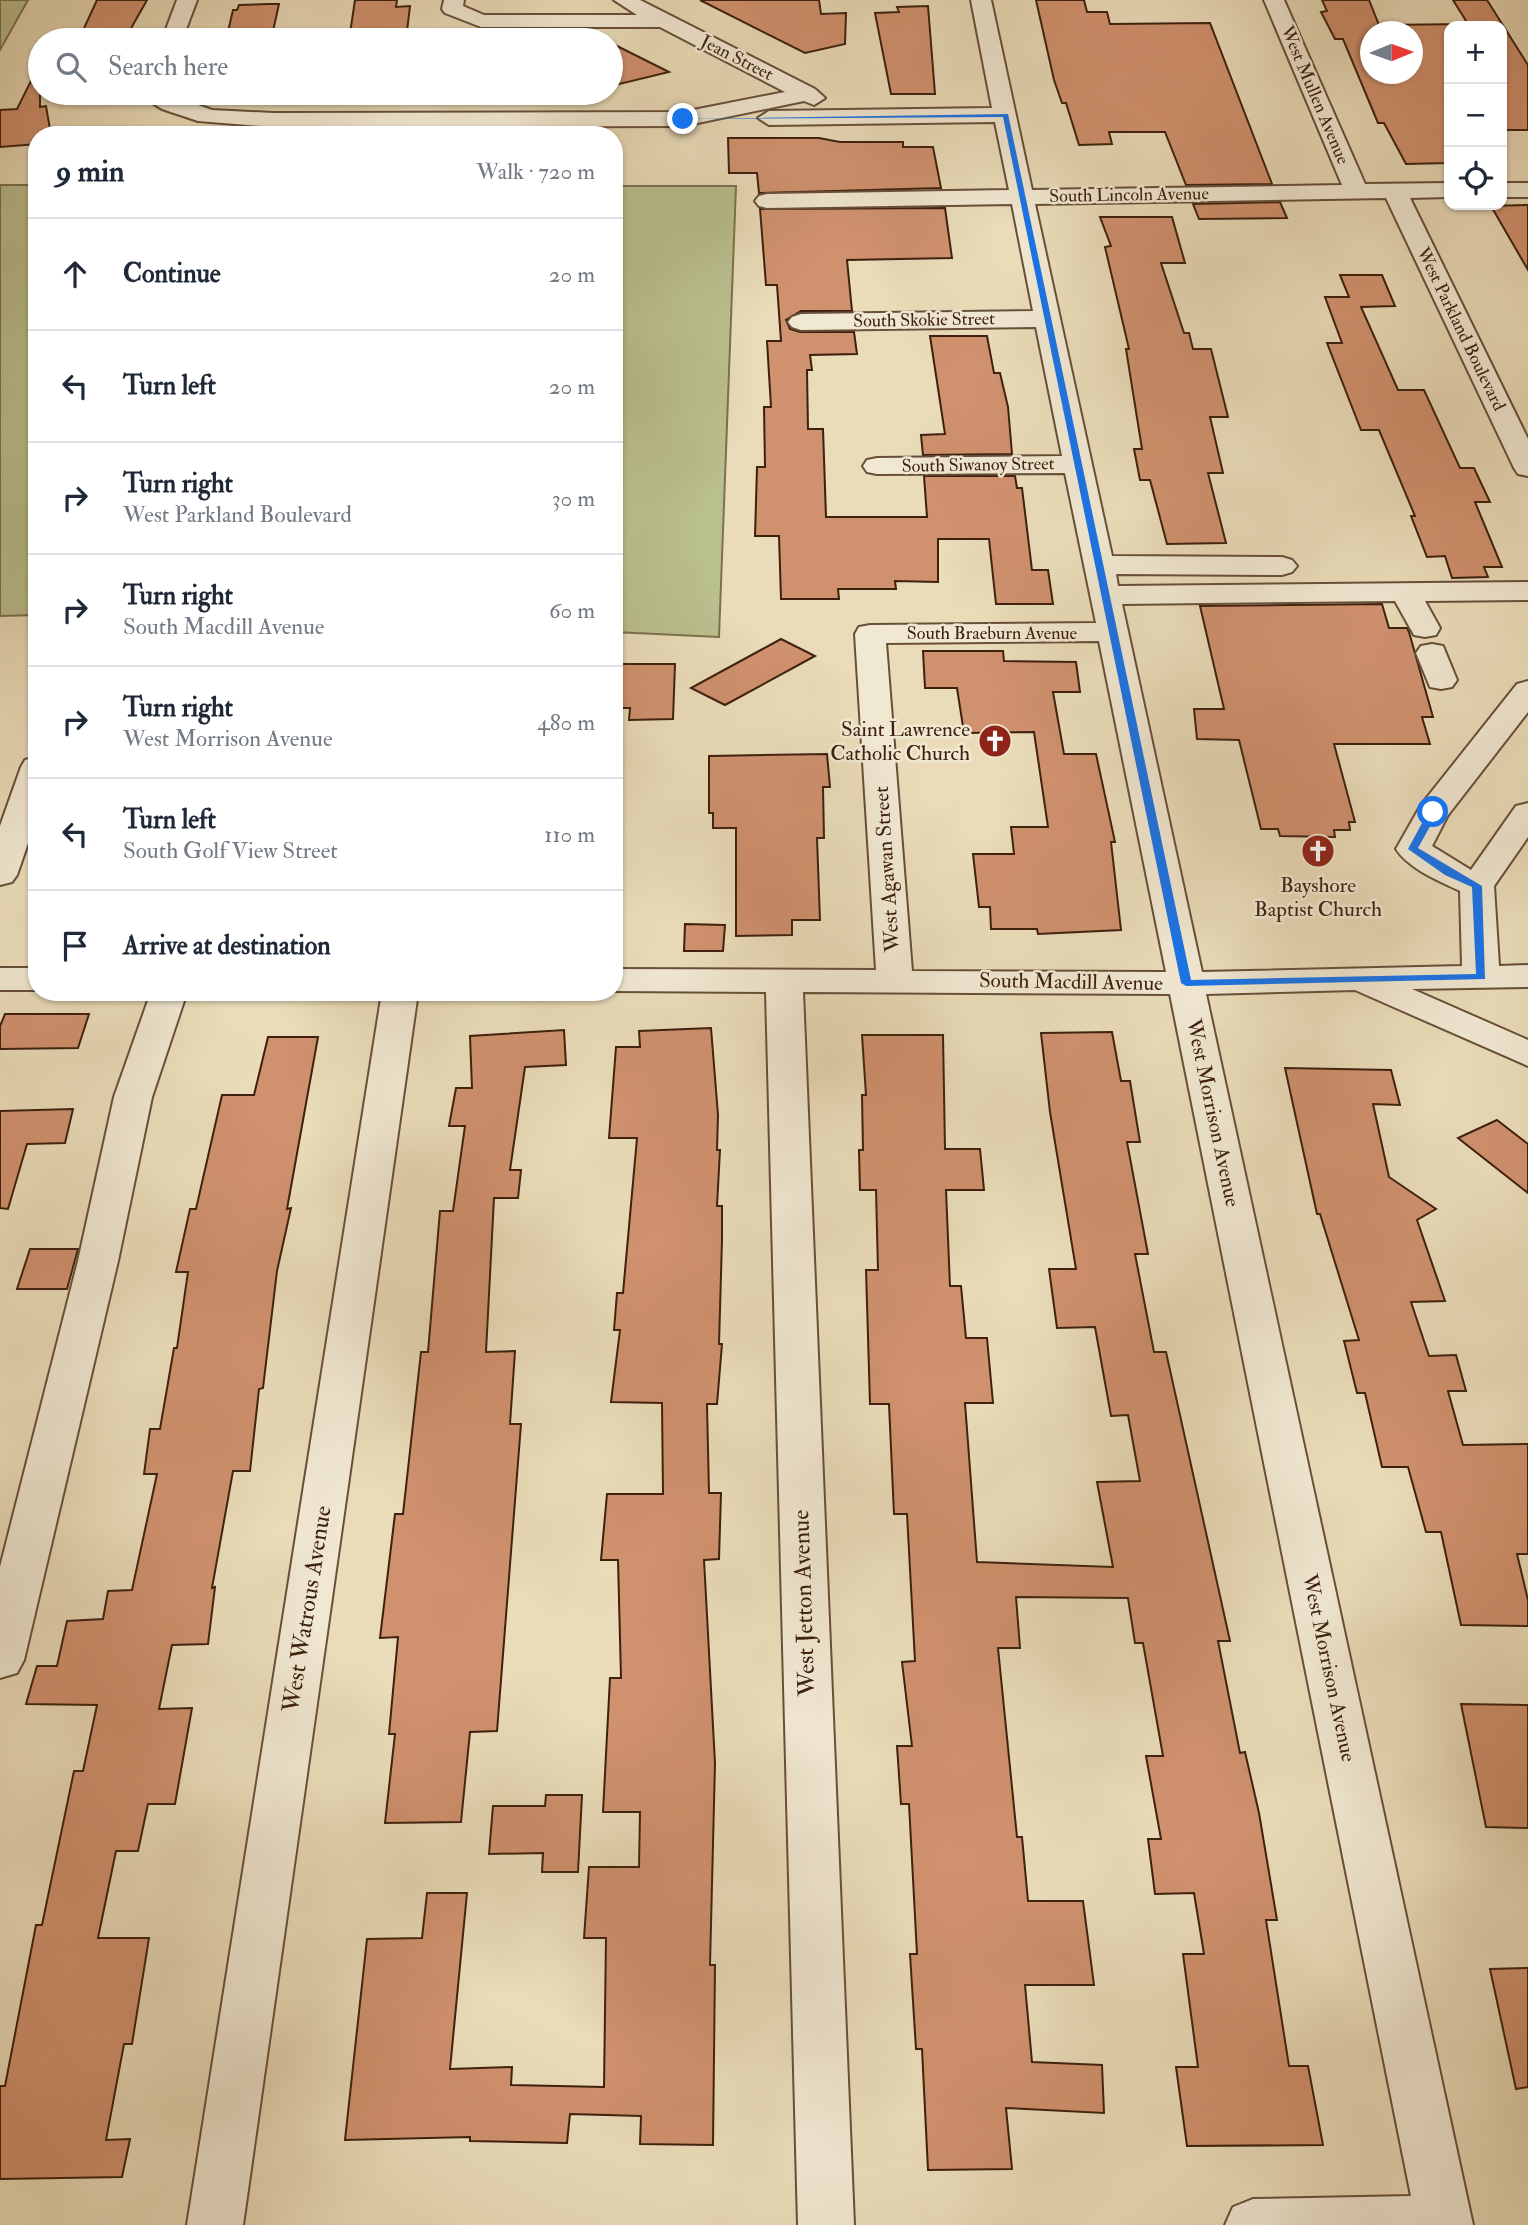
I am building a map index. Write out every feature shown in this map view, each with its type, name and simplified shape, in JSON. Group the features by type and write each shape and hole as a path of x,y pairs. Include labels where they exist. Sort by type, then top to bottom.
{"street":[{"path":"176,28 187,0"},
{"path":"454,0 452,9 481,21 664,21"},
{"name":"Jean Street","path":"624,0 850,117"},
{"name":"West Morrison Avenue","path":"981,0 1445,2223"},
{"name":"West Mullen Avenue","path":"1252,0 1305,127"},
{"name":"West Mullen Avenue","path":"1274,0 1356,190"},
{"path":"683,119 807,94"},
{"path":"170,105 204,117 272,120 1006,115"},
{"path":"249,105 272,120"},
{"name":"West Mullen Avenue","path":"1321,165 1331,190"},
{"name":"West Parkland Boulevard","path":"1394,190 1528,468"},
{"name":"West Parkland Boulevard","path":"1423,190 1434,214"},
{"name":"South Lincoln Avenue","path":"767,201 1444,190"},
{"path":"1507,190 1528,190"},
{"name":"South Skokie Street","path":"801,322 1048,318"},
{"name":"South Siwanoy Street","path":"877,466 1078,464"},
{"path":"1099,565 1319,578 1405,592 1528,591"},
{"path":"1105,595 1319,578"},
{"path":"1405,592 1433,654"},
{"name":"South Braeburn Avenue","path":"870,634 1113,632"},
{"name":"West Agawan Street","path":"870,634 895,980"},
{"path":"1477,886 1448,872 1413,849 1433,812 1528,691"},
{"path":"0,875 28,793"},
{"path":"1513,982 1480,927 1477,886 1528,813"},
{"path":"1480,927 1528,859"},
{"path":"0,979 28,979"},
{"path":"1352,979 1444,1014 1528,1054"},
{"name":"South Macdill Avenue","path":"623,980 1186,983 1352,979 1513,982"},
{"name":"West Jetton Avenue","path":"784,981 826,2225"},
{"path":"0,1660 98,1261 133,1097 166,1001"},
{"name":"West Watrous Avenue","path":"215,2225 399,1001"},
{"path":"1253,2225 1445,2223"}],"green space":[{"path":"0,0 28,0 0,50"},
{"path":"0,185 28,185 28,615 0,616"},
{"path":"623,186 736,186 719,637 623,632"}],"building":[{"path":"97,0 147,0 131,28 84,28"},
{"path":"355,0 397,0 396,7 410,6 407,28 351,28"},
{"path":"700,0 819,0 821,14 846,13 845,44 805,53"},
{"path":"1036,0 1084,0 1087,12 1107,12 1110,24 1210,23 1272,184 1186,185 1165,132 1109,132 1112,144 1079,145 1066,103 1062,103 1054,80"},
{"path":"1322,0 1369,0 1377,21 1360,21 1360,80 1343,39 1335,39 1321,12 1327,11"},
{"path":"1453,0 1487,0 1500,21 1466,21"},
{"path":"279,4 274,28 229,28 233,10 237,10 239,5"},
{"path":"928,6 935,94 891,94 875,13 899,12 897,7"},
{"path":"1444,24 1444,163 1406,164 1384,123 1378,123 1362,84 1423,84 1423,25"},
{"path":"1507,32 1528,65 1528,130 1507,130"},
{"path":"623,49 669,72 623,83"},
{"path":"28,87 28,105 46,106 49,126 28,126 28,145 0,147 0,110 17,109"},
{"path":"728,138 819,138 840,142 903,142 903,147 933,147 941,188 759,193 757,173 729,173"},
{"path":"1280,202 1287,218 1199,219 1193,204"},
{"path":"1528,205 1528,270 1493,210 1507,210 1507,206"},
{"path":"945,208 952,258 847,260 852,311 801,311 786,320 790,329 800,332 854,332 857,354 810,355 812,370 807,370 808,429 823,429 826,517 927,517 924,476 1015,476 1017,488 1022,488 1032,570 1048,570 1053,604 996,604 989,539 938,539 938,582 895,581 896,589 838,589 839,599 781,599 779,536 755,536 757,467 765,467 764,407 771,407 767,341 781,341 777,285 766,285 760,209"},
{"path":"1100,217 1172,217 1185,263 1161,263 1184,333 1189,333 1193,349 1211,349 1228,417 1210,417 1223,473 1208,473 1226,543 1167,544 1150,480 1140,480 1134,449 1142,449 1126,349 1129,349 1105,247 1111,246"},
{"path":"1340,275 1382,275 1395,306 1361,307 1398,390 1424,390 1460,468 1474,468 1490,502 1475,502 1502,567 1484,567 1488,577 1452,578 1445,556 1427,557 1411,516 1415,516 1379,430 1361,430 1327,343 1342,343 1325,297 1349,297"},
{"path":"930,336 987,336 994,373 1000,373 1008,407 1012,454 923,455 921,435 945,434"},
{"path":"1382,604 1389,628 1407,628 1409,632 1433,717 1422,717 1430,744 1334,744 1355,822 1349,822 1350,830 1334,830 1335,837 1280,836 1278,829 1261,829 1239,740 1197,739 1194,709 1224,709 1200,606"},
{"path":"781,639 815,656 725,705 691,688"},
{"path":"923,651 1003,651 1004,661 1076,662 1080,692 1053,692 1064,754 1096,754 1115,842 1111,842 1121,930 1038,934 1037,929 991,929 990,907 979,907 973,854 1014,854 1011,827 1048,827 1034,732 964,733 957,688 925,688"},
{"path":"623,664 675,664 673,719 629,720 630,708 623,708"},
{"path":"827,754 830,787 823,787 824,838 817,838 820,920 792,920 792,935 736,936 736,828 713,828 713,813 709,813 709,756"},
{"path":"685,924 725,925 723,951 684,951"},
{"path":"5,1014 89,1014 78,1048 0,1049 0,1026"},
{"path":"711,1028 718,1115 717,1150 720,1150 717,1206 722,1206 719,1344 722,1344 717,1404 707,1404 709,1493 721,1493 719,1559 704,1560 715,1763 710,1965 715,1965 713,2145 640,2144 641,2116 570,2114 567,2143 470,2141 470,2137 345,2140 367,1939 422,1938 427,1893 467,1893 450,2069 512,2067 511,2085 604,2087 606,1938 584,1938 589,1867 639,1867 640,1812 603,1812 610,1678 621,1678 618,1560 601,1560 607,1494 663,1494 662,1403 611,1402 620,1330 614,1330 617,1293 623,1293 637,1138 609,1138 616,1047 640,1047 639,1031"},
{"path":"564,1030 566,1065 525,1067 510,1170 521,1170 518,1198 494,1198 486,1352 515,1351 510,1424 521,1424 497,1731 470,1732 461,1822 385,1823 395,1734 389,1734 398,1637 380,1638 395,1514 403,1514 421,1352 428,1352 440,1211 453,1211 465,1126 449,1126 456,1088 472,1088 470,1036"},
{"path":"1112,1032 1121,1081 1130,1081 1140,1142 1127,1142 1148,1254 1135,1254 1154,1352 1166,1352 1230,1641 1218,1641 1240,1753 1245,1752 1259,1813 1277,1920 1266,1920 1289,2066 1308,2066 1323,2145 1187,2146 1176,2067 1198,2067 1183,1954 1204,1954 1194,1893 1155,1894 1148,1839 1161,1839 1146,1756 1163,1756 1143,1643 1135,1643 1128,1598 1016,1597 1020,1648 998,1648 1017,1837 1022,1837 1028,1901 1083,1901 1094,1985 1025,1985 1032,2062 1102,2065 1104,2113 1006,2108 1012,2169 928,2170 922,2049 916,2049 910,1954 917,1954 909,1804 901,1804 897,1746 912,1746 902,1662 915,1661 907,1514 894,1514 889,1404 870,1404 866,1270 878,1270 876,1190 860,1190 859,1150 863,1150 862,1095 866,1095 862,1035 943,1035 945,1149 980,1149 984,1190 946,1190 950,1286 961,1286 966,1338 987,1338 993,1403 965,1403 977,1562 1113,1567 1097,1482 1140,1481 1128,1415 1111,1416 1095,1327 1057,1328 1049,1269 1076,1269 1050,1112 1041,1033"},
{"path":"268,1037 318,1037 287,1209 291,1208 277,1271 250,1471 233,1471 212,1588 215,1587 208,1644 172,1645 159,1709 192,1708 175,1804 148,1804 138,1851 116,1851 98,1938 149,1938 132,2044 124,2044 106,2140 130,2139 122,2177 0,2179 0,2086 5,2086 36,1925 42,1925 74,1771 83,1771 97,1705 26,1704 37,1666 57,1666 67,1621 103,1619 108,1591 132,1590 157,1474 144,1474 150,1429 160,1429 174,1348 177,1348 188,1272 176,1272 190,1209 196,1209 222,1095 254,1095"},
{"path":"1285,1068 1391,1070 1400,1105 1373,1104 1389,1177 1436,1209 1417,1220 1445,1301 1411,1302 1429,1356 1456,1355 1466,1391 1448,1391 1463,1445 1528,1444 1528,1554 1517,1554 1528,1600 1528,1626 1461,1625 1441,1532 1426,1532 1408,1467 1382,1467 1365,1393 1357,1393 1344,1341 1359,1340 1320,1214 1317,1214"},
{"path":"73,1109 65,1143 27,1144 8,1209 0,1208 0,1111"},
{"path":"1497,1120 1528,1144 1528,1193 1458,1138"},
{"path":"30,1249 78,1249 67,1289 17,1289"},
{"path":"1461,1704 1528,1705 1528,1828 1486,1827"},
{"path":"546,1795 582,1795 578,1872 542,1872 543,1853 489,1854 493,1806 545,1806"},
{"path":"1528,1968 1528,2087 1516,2089 1490,1969"}],"place":[{"name":"Saint Lawrence Catholic Church","path":"995,741"},
{"name":"Bayshore Baptist Church","path":"1318,851"}],"route":[{"path":"683,119 1006,115 1186,983 1481,977 1477,886 1448,872 1413,849 1433,812"}]}
